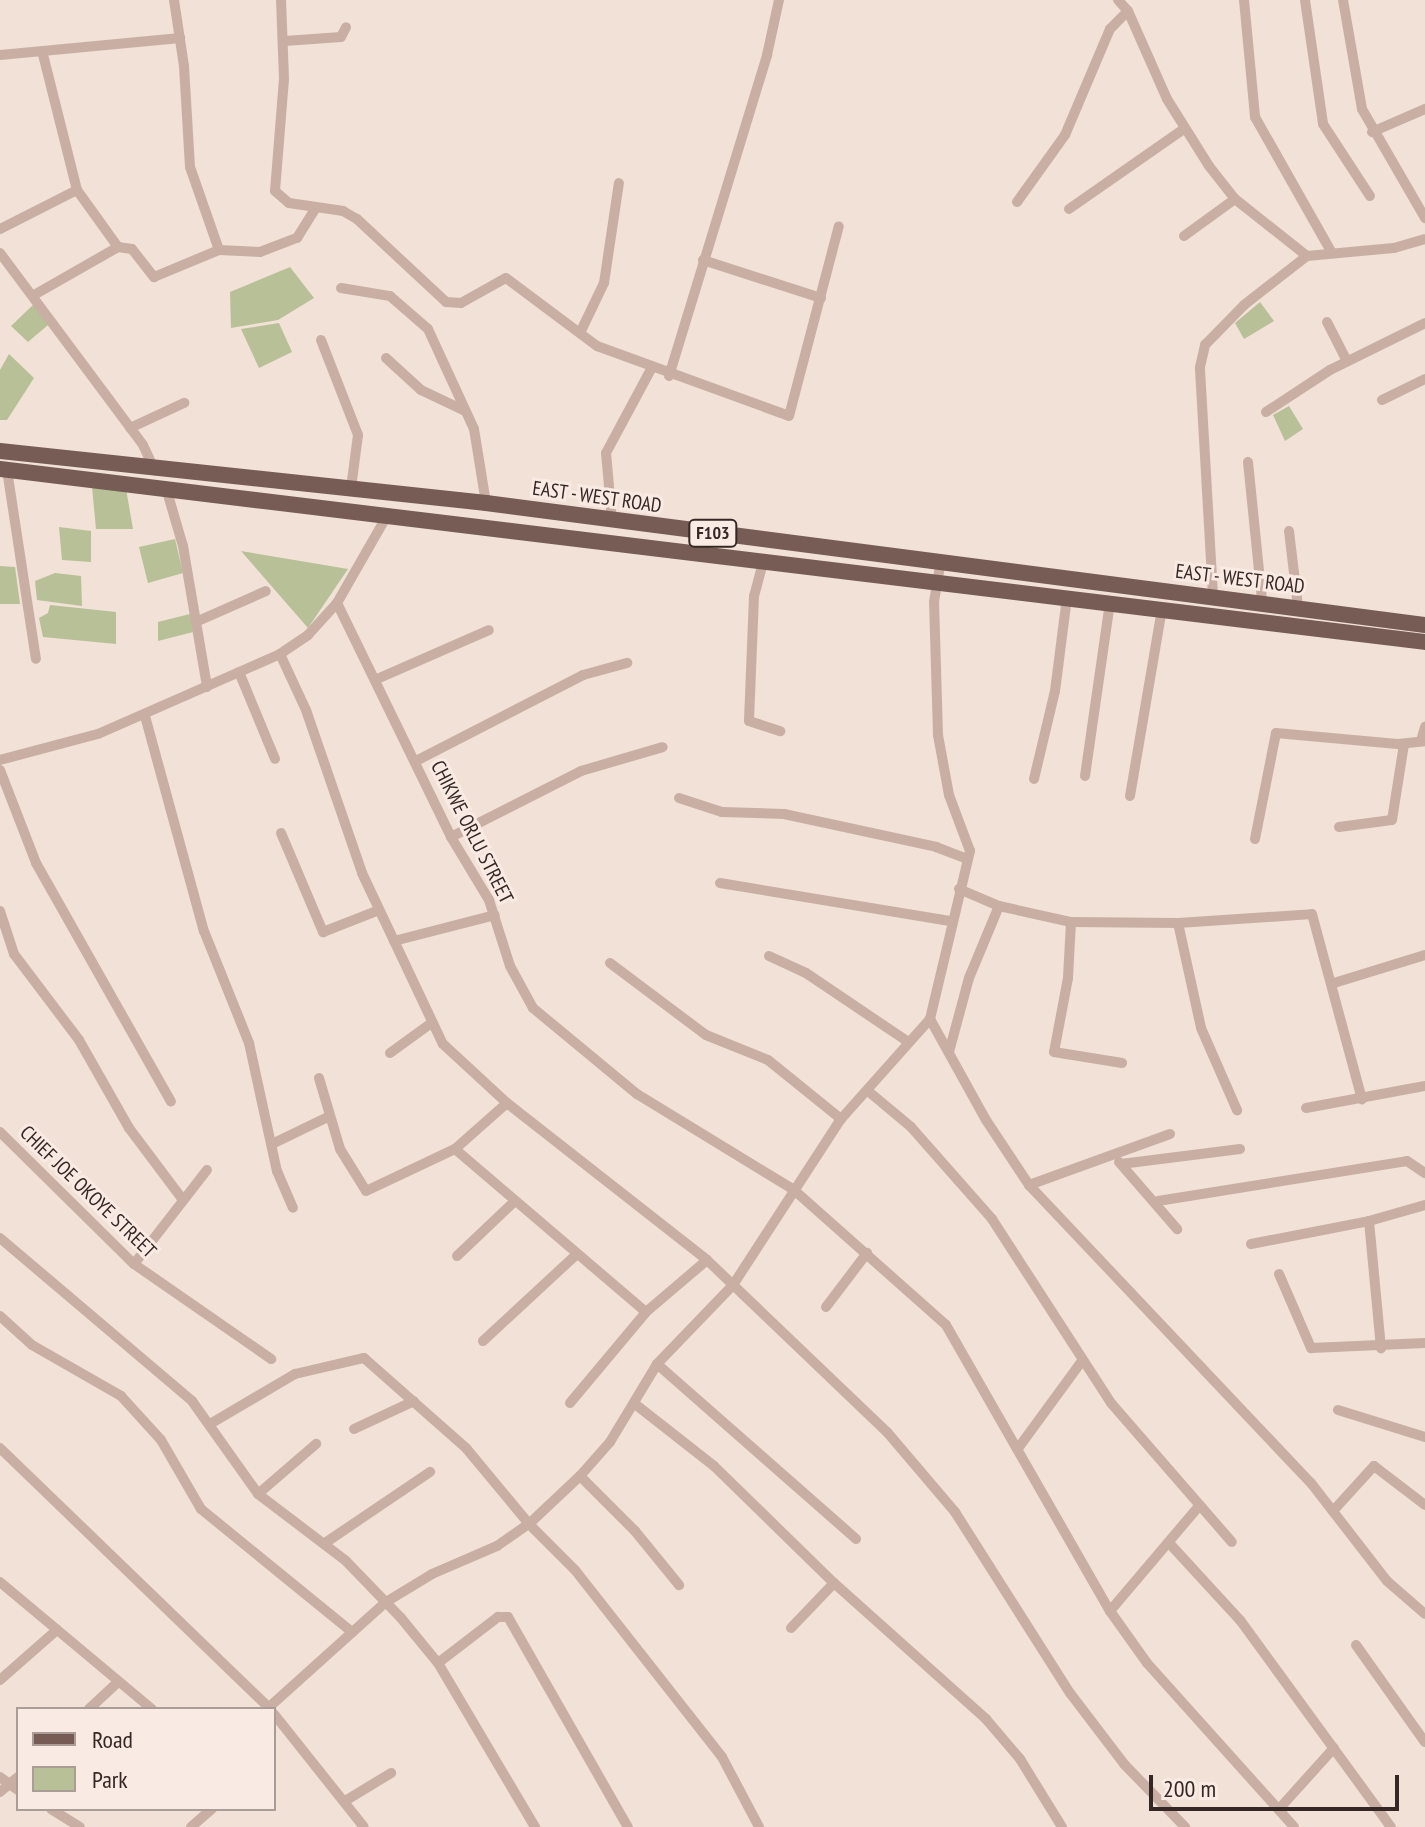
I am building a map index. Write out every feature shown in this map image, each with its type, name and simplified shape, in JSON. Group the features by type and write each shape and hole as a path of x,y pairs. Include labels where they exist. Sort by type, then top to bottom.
{"main road":[{"name":"EAST - WEST ROAD","path":"0,451 486,503 1262,600 1425,625"},
{"name":"EAST - WEST ROAD","path":"4,469 764,559 1425,642"}],"street":[{"path":"174,0 190,167 219,250"},
{"path":"281,0 285,41 274,182 280,199 315,209 343,211 357,219 446,302 461,303 506,278 580,333 651,369 789,416 839,226"},
{"path":"669,376 767,55 779,0"},
{"path":"1244,0 1255,117 1332,253"},
{"path":"1305,0 1323,124 1370,196"},
{"path":"1343,0 1355,84 1372,132 1425,218"},
{"path":"1124,4 1185,128 1235,199 1307,256"},
{"path":"1017,202 1065,135 1110,29 1124,4"},
{"path":"285,41 341,37 346,27"},
{"path":"0,55 180,38"},
{"path":"42,51 77,190 118,247"},
{"path":"1372,132 1425,109"},
{"path":"1069,209 1185,128"},
{"path":"580,333 604,283 619,183"},
{"path":"0,229 77,190"},
{"path":"1184,236 1235,199"},
{"path":"34,295 118,247 132,249 154,277 219,250 260,252 291,242 315,209"},
{"path":"1213,595 1199,355 1244,305 1307,256 1425,239"},
{"path":"0,253 130,428 153,466"},
{"path":"703,260 821,298"},
{"path":"341,288 390,296 428,329 480,448 486,503"},
{"path":"1327,322 1347,361"},
{"path":"1266,412 1347,361 1425,323"},
{"path":"321,340 358,435 351,488"},
{"path":"386,358 421,390 465,411"},
{"path":"612,520 606,453 651,369"},
{"path":"1382,400 1425,379"},
{"path":"130,428 184,403"},
{"path":"1248,462 1262,600"},
{"path":"4,469 36,659"},
{"path":"166,488 198,621 207,687"},
{"path":"0,760 98,734 145,716 280,654 308,635 337,603 388,514"},
{"path":"1289,531 1298,606"},
{"path":"764,559 754,596 749,721 780,731"},
{"path":"273,1707 386,1602 529,1524 580,1476 635,1404 657,1364 733,1285 841,1119 868,1091 907,1041 930,1019 950,921 968,859 969,839 949,795 938,735 937,581 941,560"},
{"path":"198,621 266,591"},
{"path":"1034,779 1055,691 1067,597"},
{"path":"1085,776 1110,602"},
{"name":"CHIKWE ORLU STREET","path":"337,603 377,679 451,837 495,915 519,984 557,1033 637,1094 794,1190 946,1325 1019,1447 1110,1611 1147,1663 1294,1827"},
{"path":"1130,796 1162,608"},
{"path":"377,679 489,630"},
{"path":"280,654 306,710 379,910 430,1024 461,1063 507,1103 707,1260 887,1432 955,1512 1070,1693 1124,1764 1185,1827"},
{"path":"416,761 583,675 627,663"},
{"path":"239,672 275,759"},
{"path":"145,716 204,931 249,1043 272,1144 293,1208"},
{"path":"1255,839 1276,733 1404,744 1423,741 1425,727"},
{"path":"1339,827 1392,820 1404,744"},
{"path":"451,837 581,771 663,747"},
{"path":"0,770 47,886 171,1102"},
{"path":"679,798 722,812 784,814 936,847 968,859"},
{"path":"281,833 323,932 379,910"},
{"path":"720,883 950,921"},
{"path":"959,889 999,906 1071,922 1178,923 1312,914 1334,983 1362,1099"},
{"path":"949,1052 969,978 999,906"},
{"path":"0,911 14,954 79,1040 129,1128 183,1200"},
{"path":"394,941 495,915"},
{"path":"1071,922 1068,978 1054,1052 1122,1063"},
{"path":"1178,923 1201,1028 1237,1110"},
{"path":"1334,983 1425,955"},
{"path":"769,956 806,973 907,1041"},
{"path":"610,963 706,1035 768,1060 841,1119"},
{"path":"930,1019 1029,1185 1333,1511 1387,1581 1425,1614"},
{"path":"390,1053 430,1024"},
{"path":"319,1078 328,1117 357,1184 366,1191 455,1149 507,1103"},
{"path":"1306,1108 1425,1086"},
{"path":"868,1091 911,1127 992,1219 1082,1361 1146,1449 1232,1542"},
{"path":"272,1144 328,1117"},
{"name":"CHIEF JOE OKOYE STREET","path":"0,1132 134,1264 271,1359"},
{"path":"1029,1185 1170,1134"},
{"path":"455,1149 646,1312"},
{"path":"1121,1164 1240,1149"},
{"path":"1110,1154 1158,1201 1177,1229"},
{"path":"1158,1201 1337,1176 1399,1162 1412,1162 1425,1173"},
{"path":"134,1264 207,1170"},
{"path":"457,1256 514,1202"},
{"path":"1251,1244 1369,1221 1425,1205"},
{"path":"1369,1221 1381,1348"},
{"path":"0,1238 139,1352 210,1424 258,1494 325,1543 386,1602 438,1663 535,1827"},
{"path":"826,1307 867,1253"},
{"path":"483,1341 576,1255"},
{"path":"570,1403 646,1312 707,1260"},
{"path":"1279,1274 1311,1348 1381,1348 1425,1343"},
{"path":"0,1316 32,1345 121,1396 161,1440 201,1509 352,1632"},
{"path":"210,1424 295,1374 357,1356 466,1448 529,1524 575,1570 722,1757 759,1827"},
{"path":"1019,1447 1082,1361"},
{"path":"657,1364 856,1539"},
{"path":"354,1429 414,1401"},
{"path":"635,1404 725,1475 834,1583 986,1719 1020,1759 1062,1827"},
{"path":"1338,1410 1425,1437"},
{"path":"258,1494 316,1444"},
{"path":"0,1448 267,1707"},
{"path":"1333,1511 1374,1466 1425,1505"},
{"path":"325,1543 430,1472"},
{"path":"580,1476 635,1531 679,1585"},
{"path":"1110,1611 1200,1505"},
{"path":"1170,1544 1240,1620 1391,1827"},
{"path":"0,1582 149,1707"},
{"path":"791,1628 834,1583"},
{"path":"438,1663 498,1617 508,1617 628,1827"},
{"path":"0,1680 57,1630"},
{"path":"1356,1645 1425,1742"},
{"path":"91,1707 118,1682"},
{"path":"276,1717 364,1827"},
{"path":"1279,1809 1334,1748"},
{"path":"345,1801 391,1773"},
{"path":"0,1777 11,1786"},
{"path":"54,1811 80,1827"},
{"path":"191,1827 210,1811"}],"green space":[{"path":"290,267 314,298 278,320 231,328 230,292"},
{"path":"1260,302 1274,321 1244,339 1235,323"},
{"path":"34,304 48,325 28,342 11,326"},
{"path":"279,323 292,352 259,368 241,329"},
{"path":"9,354 34,378 7,420 0,420 0,370"},
{"path":"1289,406 1303,429 1285,441 1273,415"},
{"path":"92,487 126,489 133,529 96,529"},
{"path":"59,527 91,531 91,562 62,560"},
{"path":"175,539 183,573 148,583 139,547"},
{"path":"241,551 348,569 308,628"},
{"path":"0,566 15,567 20,604 0,604"},
{"path":"55,573 81,576 82,606 37,600 35,581"},
{"path":"50,605 116,612 116,644 43,637 39,618 48,613"},
{"path":"190,614 193,632 158,641 158,622"}]}
